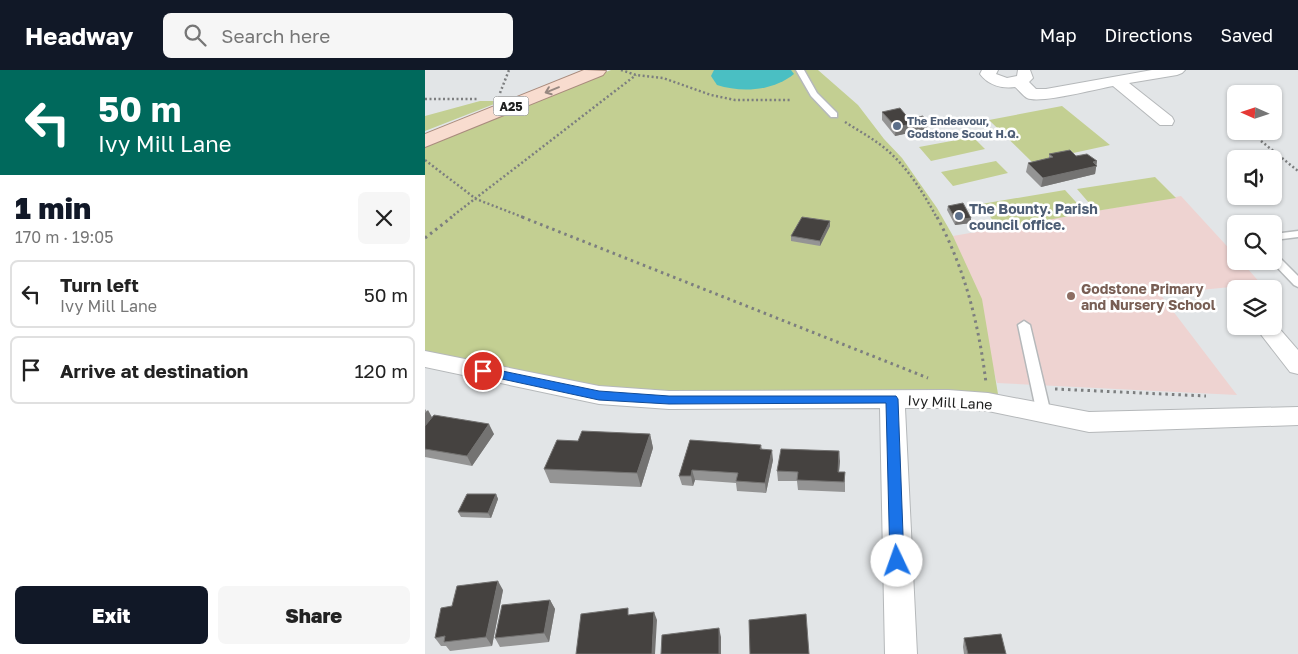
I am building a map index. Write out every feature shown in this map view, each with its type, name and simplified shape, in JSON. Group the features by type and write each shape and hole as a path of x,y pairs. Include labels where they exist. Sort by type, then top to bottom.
{"main road":[{"name":"A25","path":"425,141 596,70"}],"street":[{"path":"990,70 988,74 994,80 1008,83 1020,76 1032,94 1046,94 1177,70"},
{"path":"1117,82 1166,121"},
{"path":"1272,335 1298,366"},
{"name":"Ivy Mill Lane","path":"425,359 599,395 669,400 892,399 988,402 1089,422 1298,416"},
{"path":"892,399 901,654"}],"lane":[{"path":"800,70 814,94 834,115"},
{"path":"1282,236 1298,234"},
{"path":"1282,266 1298,283"},
{"path":"1024,324 1044,414"}],"path":[{"path":"498,99 509,70"},
{"path":"621,70 637,75 663,78 711,95 735,100 791,100"},
{"path":"425,238 637,75"},
{"path":"834,115 891,153 911,177 942,228 970,298 984,361 988,402"},
{"path":"1261,141 1298,171"},
{"path":"425,160 476,199 933,380"},
{"path":"1038,388 1213,396"}],"shaded area":[{"name":"Godstone Primary and Nursery School","path":"1181,196 1227,246 1227,270 1249,270 1258,280 1227,280 1227,287 1160,294 1237,395 997,383 966,267 953,236"}],"green space":[{"path":"611,70 818,70 858,105 884,139 902,158 937,208 953,236 982,299 999,400 944,390 627,392 425,353 425,146 433,141"},
{"path":"480,101 502,101 425,131 425,116"},
{"path":"1062,106 1110,145 1032,162 989,120"},
{"path":"973,137 985,149 931,161 919,147"},
{"path":"996,161 1008,173 953,186 941,172"},
{"path":"1155,177 1176,198 1096,211 1077,189"},
{"path":"1065,190 1086,213 999,229 981,204"}],"water":[{"path":"714,70 791,70 794,74 777,84 747,90 717,85 711,76"}],"building":[{"path":"900,108 909,119 923,116 928,121 896,127 882,112"},
{"path":"1070,150 1076,156 1087,154 1097,161 1093,162 1097,166 1043,178 1028,163 1053,157 1049,154"},
{"path":"963,203 971,218 956,220 948,206"},
{"path":"802,217 830,221 820,241 791,236"},
{"path":"434,415 489,424 467,456 425,449 425,426"},
{"path":"582,431 650,434 637,473 544,469 557,440 578,441"},
{"path":"690,440 761,445 760,449 772,450 765,483 736,481 738,473 692,470 691,476 679,476"},
{"path":"781,449 839,451 838,472 845,472 844,482 797,480 798,472 777,471"},
{"path":"467,494 496,494 488,513 458,512"},
{"path":"498,581 486,637 444,642 445,636 435,638 441,608 452,606 457,586"},
{"path":"550,600 544,633 495,638 502,605"},
{"path":"628,608 628,615 654,612 652,654 576,654 581,614"},
{"path":"806,614 809,654 750,654 749,620"},
{"path":"719,628 719,654 661,654 662,635"},
{"path":"1001,634 1006,654 968,654 964,638"}],"place":[{"name":"The Endeavour, Godstone Scout H.Q.","path":"897,126"},
{"name":"The Bounty. Parish council office.","path":"959,216"},
{"name":"Godstone Primary and Nursery School","path":"1071,296"}],"route":[{"path":"483,371 599,395 669,400 892,399 897,561"}]}
